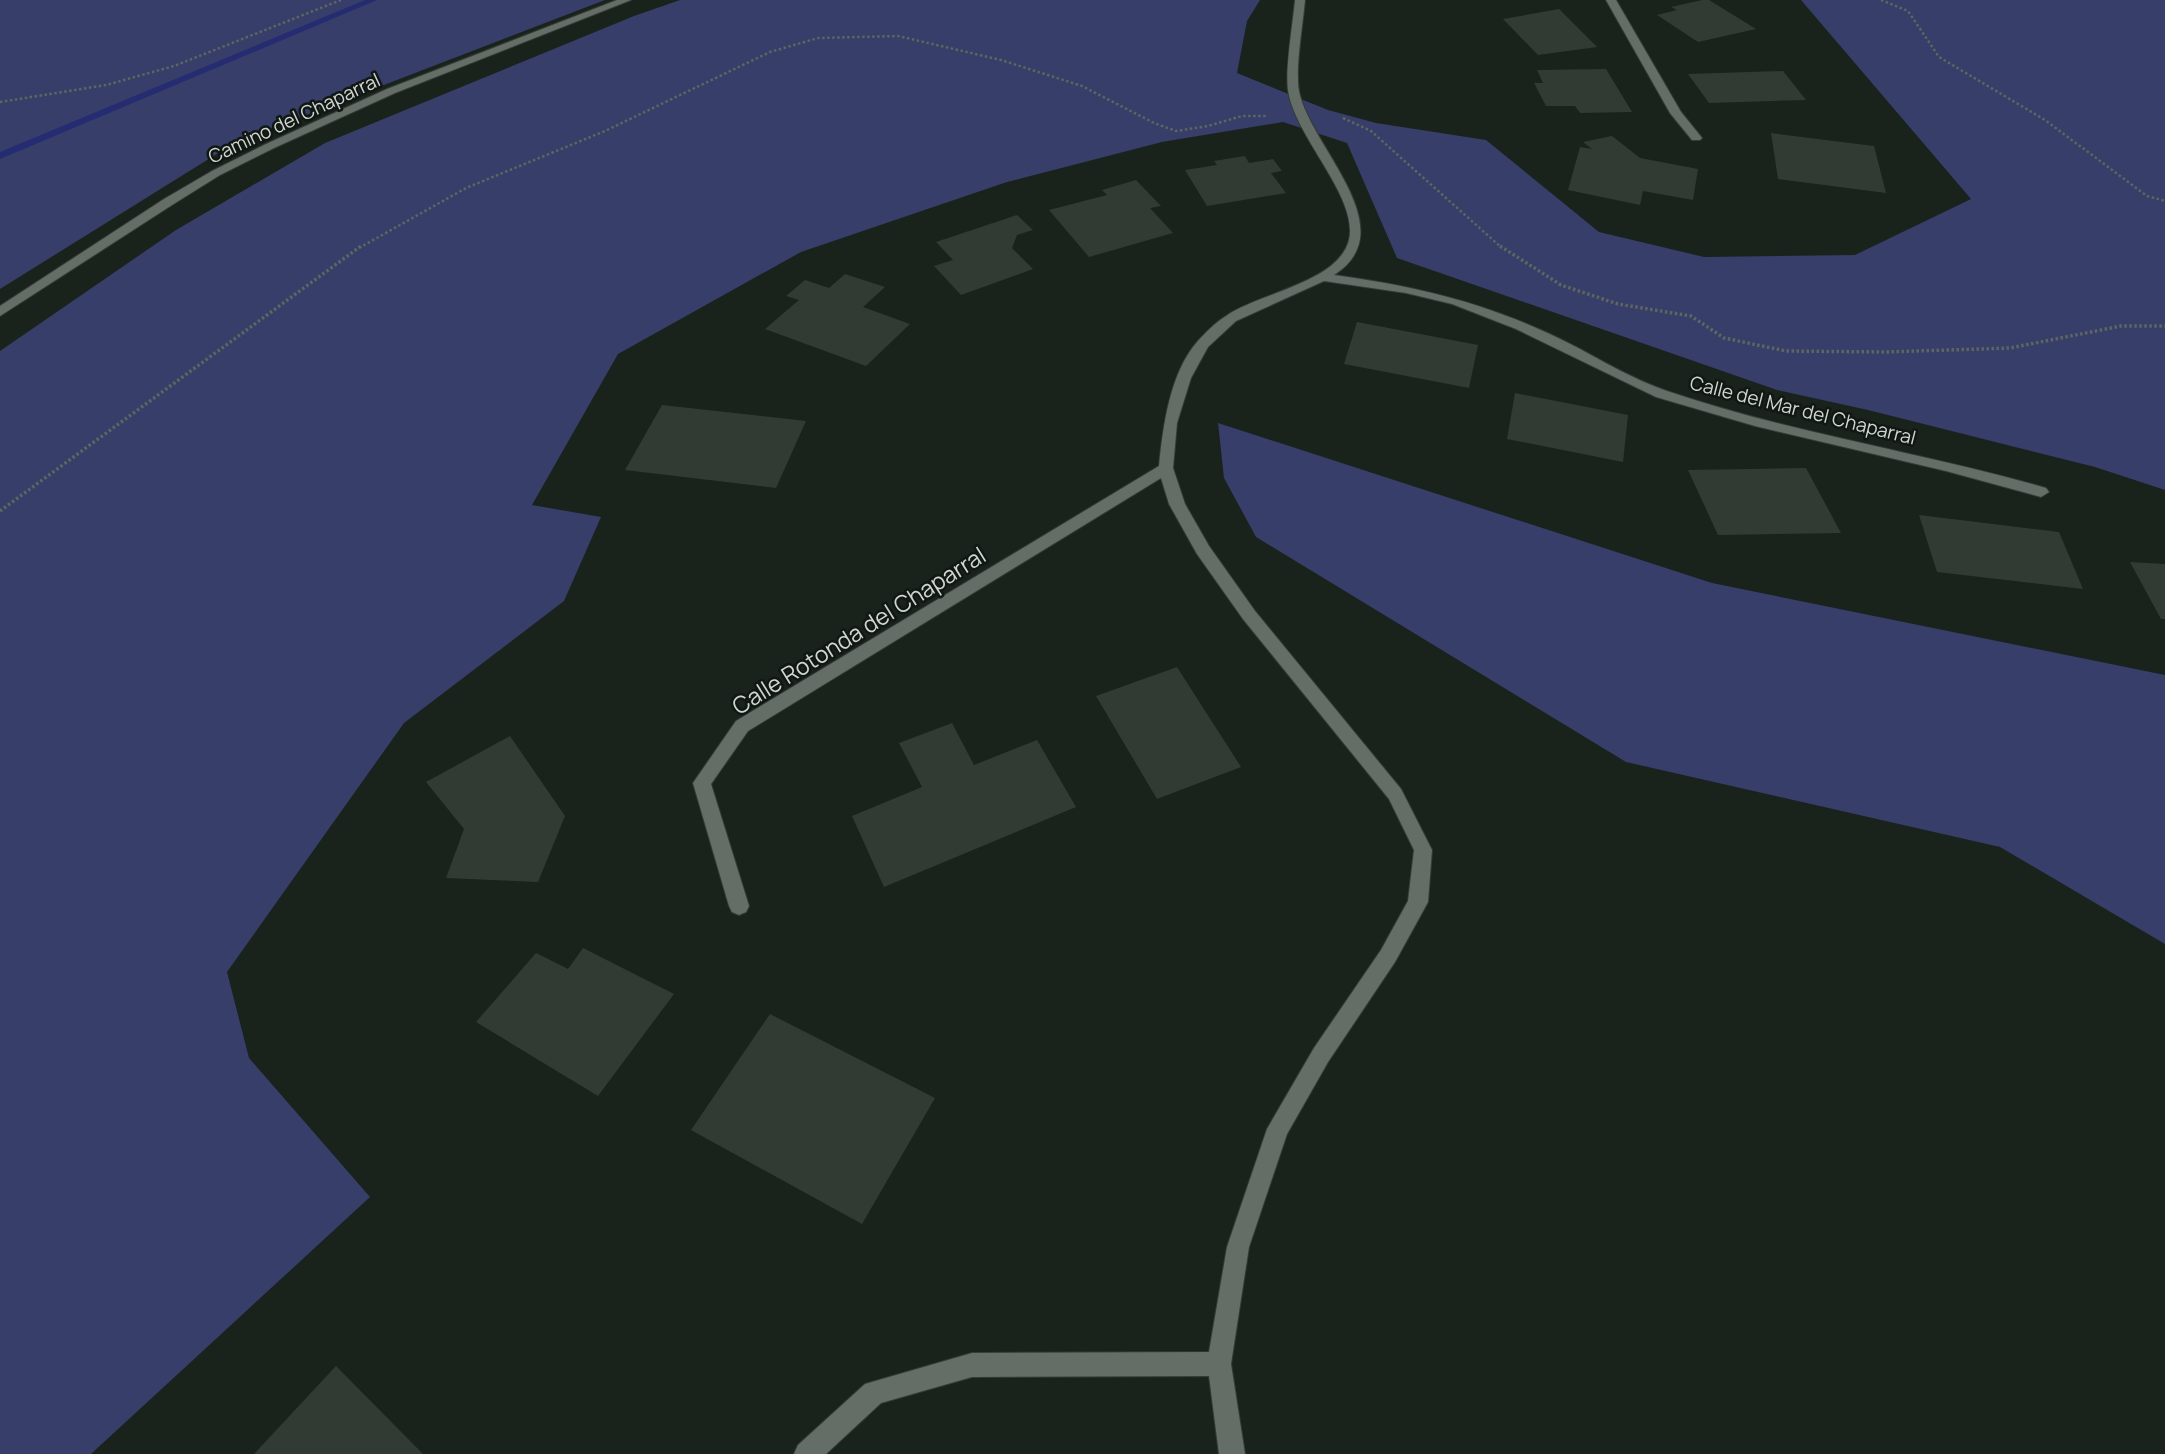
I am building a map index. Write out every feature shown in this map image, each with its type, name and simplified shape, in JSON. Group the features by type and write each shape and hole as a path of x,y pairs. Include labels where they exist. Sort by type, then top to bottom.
{"street":[{"name":"Camino del Chaparral","path":"0,312 180,195 326,118 625,0"},
{"path":"1232,1454 1219,1364 1238,1247 1278,1129 1321,1055 1388,956 1418,902 1423,850 1395,794 1249,615 1203,550 1177,504 1166,468 1170,423 1184,378 1202,345 1231,318 1322,277 1344,263 1355,240 1355,220 1349,201 1301,115 1293,89 1300,0"},
{"path":"1611,0 1676,113 1696,138"},
{"name":"Calle del Mar del Chaparral","path":"1322,277 1408,289 1468,306 1539,334 1602,368 1657,393 1734,417 1968,469 2041,492"},
{"name":"Calle Rotonda del Chaparral","path":"739,906 702,783 743,726 1166,468"},
{"path":"807,1454 874,1393 972,1365 1219,1364"}],"path":[{"path":"0,102 106,85 174,66 341,0"},
{"path":"1881,0 1908,11 1939,57 2045,120 2147,195 2165,201"},
{"path":"0,511 372,239 466,188 605,131 782,48 818,37 898,36 1001,60 1082,86 1175,131 1208,126 1242,116 1301,115 1342,118 1371,131 1506,252 1561,285 1618,304 1691,316 1724,338 1786,351 1886,352 2010,348 2121,326 2165,326"}],"shaded area":[{"path":"0,0 605,0 236,142 0,289"},
{"path":"680,0 1260,0 1247,21 1237,73 1328,110 1376,123 1486,140 1599,232 1704,257 1855,255 1971,199 1801,0 2165,0 2165,490 2095,467 1777,390 1397,258 1347,143 1283,122 1162,142 1007,182 801,252 618,354 532,505 601,517 564,601 404,723 227,972 249,1058 370,1197 91,1454 0,1454 0,351 176,230 325,143 634,16"},
{"path":"1218,423 1712,583 2165,675 2165,944 2000,847 1626,762 1256,537 1224,478"}],"building":[{"path":"1709,0 1756,29 1698,42 1657,15 1677,10 1671,7"},
{"path":"1559,9 1597,47 1538,55 1503,19"},
{"path":"1606,69 1632,112 1580,113 1575,106 1546,106 1534,83 1543,83 1537,70"},
{"path":"1783,71 1806,100 1709,103 1688,74"},
{"path":"1771,133 1874,146 1886,193 1778,179"},
{"path":"1612,136 1640,158 1698,169 1693,200 1643,191 1640,205 1568,190 1580,147 1592,149 1583,142"},
{"path":"1245,156 1249,163 1273,159 1282,171 1271,173 1286,193 1207,206 1185,170 1217,165 1214,161"},
{"path":"1136,180 1161,206 1150,208 1173,233 1089,257 1049,210 1107,195 1102,190"},
{"path":"1017,215 1033,230 1017,235 1012,248 1033,269 961,295 934,266 953,260 936,242"},
{"path":"845,274 885,287 863,307 910,324 866,366 765,329 799,300 786,296 805,280 829,288"},
{"path":"1357,322 1478,345 1469,388 1344,364"},
{"path":"1515,393 1628,415 1623,462 1507,439"},
{"path":"662,405 806,421 776,488 625,470"},
{"path":"1806,468 1841,533 1718,535 1688,470"},
{"path":"1919,515 2059,532 2083,589 1937,572"},
{"path":"2130,562 2165,564 2165,619 2161,619"},
{"path":"1177,667 1241,767 1157,799 1096,696"},
{"path":"952,723 974,765 1037,740 1076,807 884,887 852,816 922,787 899,743"},
{"path":"510,736 565,816 538,882 446,878 464,829 426,782"},
{"path":"583,948 674,994 598,1096 476,1022 536,953 568,969"},
{"path":"770,1014 935,1098 862,1224 691,1130"},
{"path":"336,1366 423,1454 254,1454"}],"waterway":[{"path":"0,156 373,0"}]}
